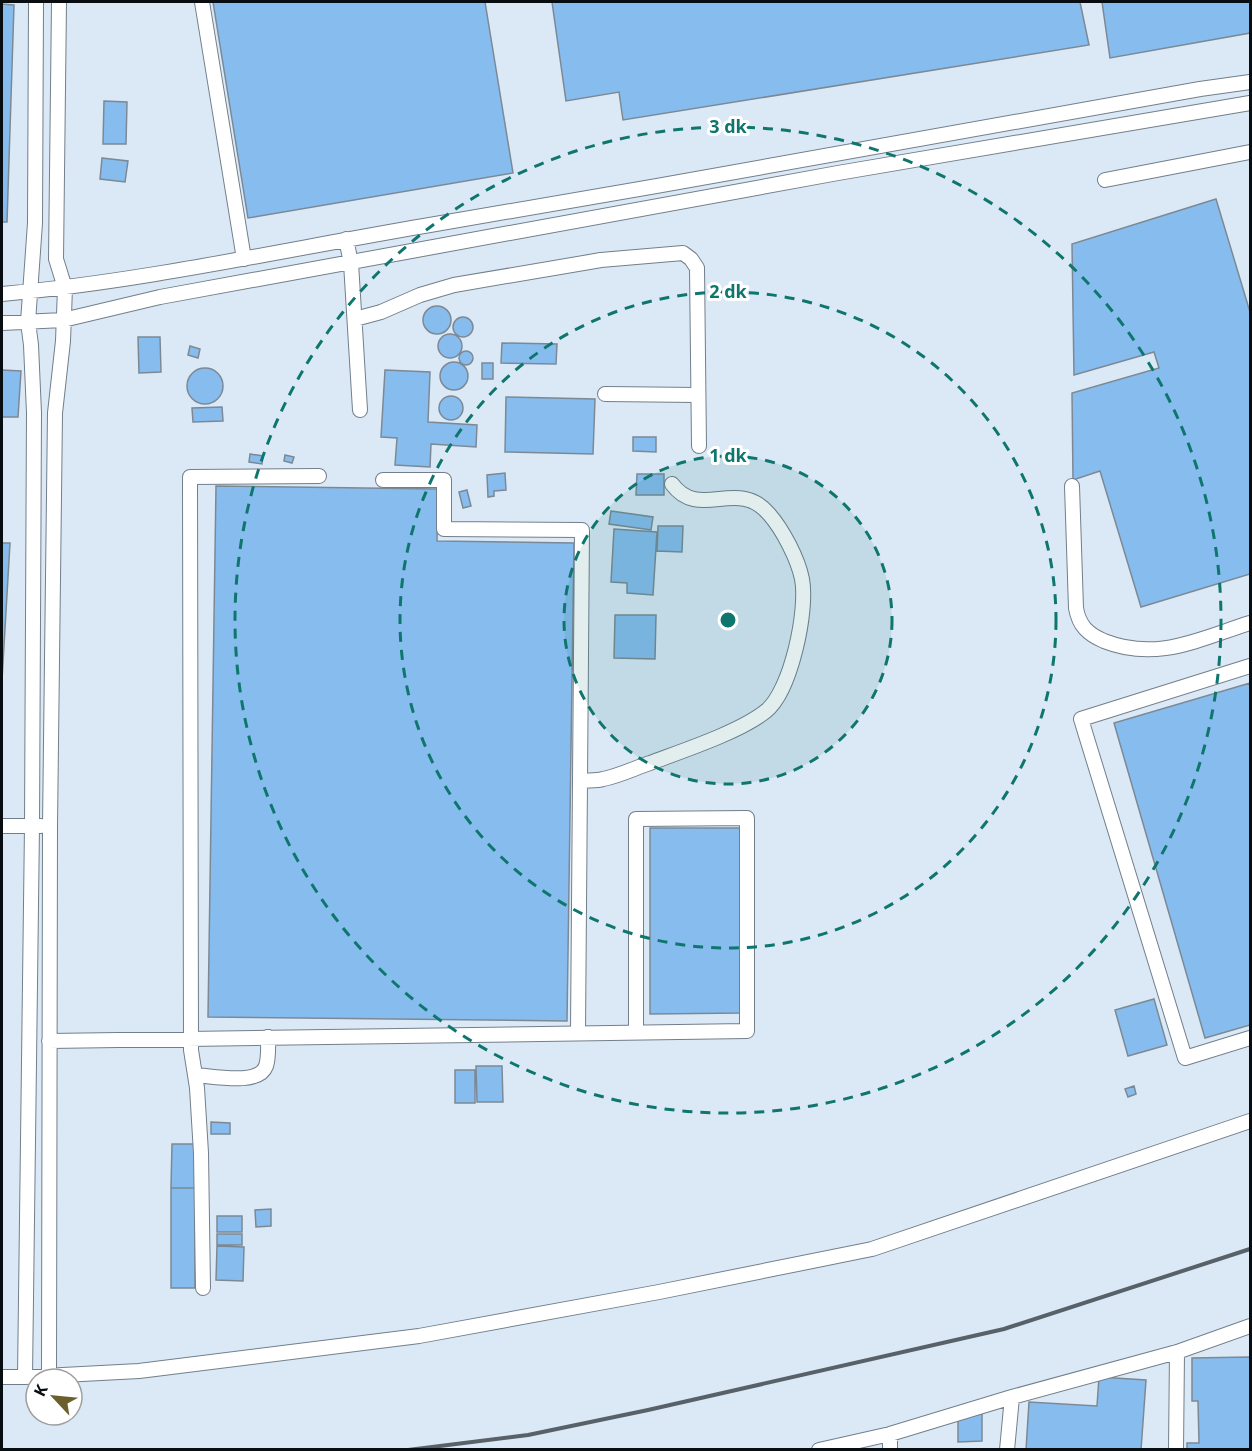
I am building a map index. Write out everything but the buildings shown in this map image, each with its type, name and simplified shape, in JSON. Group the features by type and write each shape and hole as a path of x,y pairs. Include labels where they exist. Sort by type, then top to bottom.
{"street":[{"path":"25,1367 32,826 34,413 28,322 34,223 36,2"},
{"path":"49,1367 50,826 55,413 63,341 65,288 56,259 59,2"},
{"path":"202,2 244,259"},
{"path":"2,294 65,288 244,259 346,239 834,156 1251,81"},
{"path":"2,323 63,320 160,297 838,173 1251,103"},
{"path":"1105,180 1251,152"},
{"path":"834,156 838,173"},
{"path":"346,239 351,263 360,410"},
{"path":"355,319 381,312 420,295 454,285 601,260 683,253 697,268 699,446"},
{"path":"604,394 698,395"},
{"path":"203,1288 201,1153 191,1050 189,477 319,476"},
{"path":"383,480 444,480 444,529 582,530 578,1032"},
{"path":"580,781 602,780 637,768 747,723 767,711 774,703 790,673 802,612 803,590 797,560 774,521 760,506 746,499 738,497 696,500 682,495 672,484"},
{"path":"1072,486 1076,608 1082,626 1092,636 1127,648 1154,651 1169,649 1251,623"},
{"path":"1251,666 1081,718 1185,1058 1251,1038"},
{"path":"49,1041 747,1031 747,818 636,819 636,1032"},
{"path":"2,826 50,826"},
{"path":"195,1075 248,1078 259,1076 267,1063 268,1037"},
{"path":"84,1374 139,1371 419,1336 659,1292 872,1249 1251,1121"},
{"path":"819,1449 890,1434 1012,1397 1177,1352 1251,1326"},
{"path":"1176,1449 1177,1352"},
{"path":"2,1377 24,1377"},
{"path":"1007,1449 1012,1397"},
{"path":"890,1434 890,1449"}],"railway":[{"path":"408,1450 528,1435 1004,1329 1250,1249"}]}
